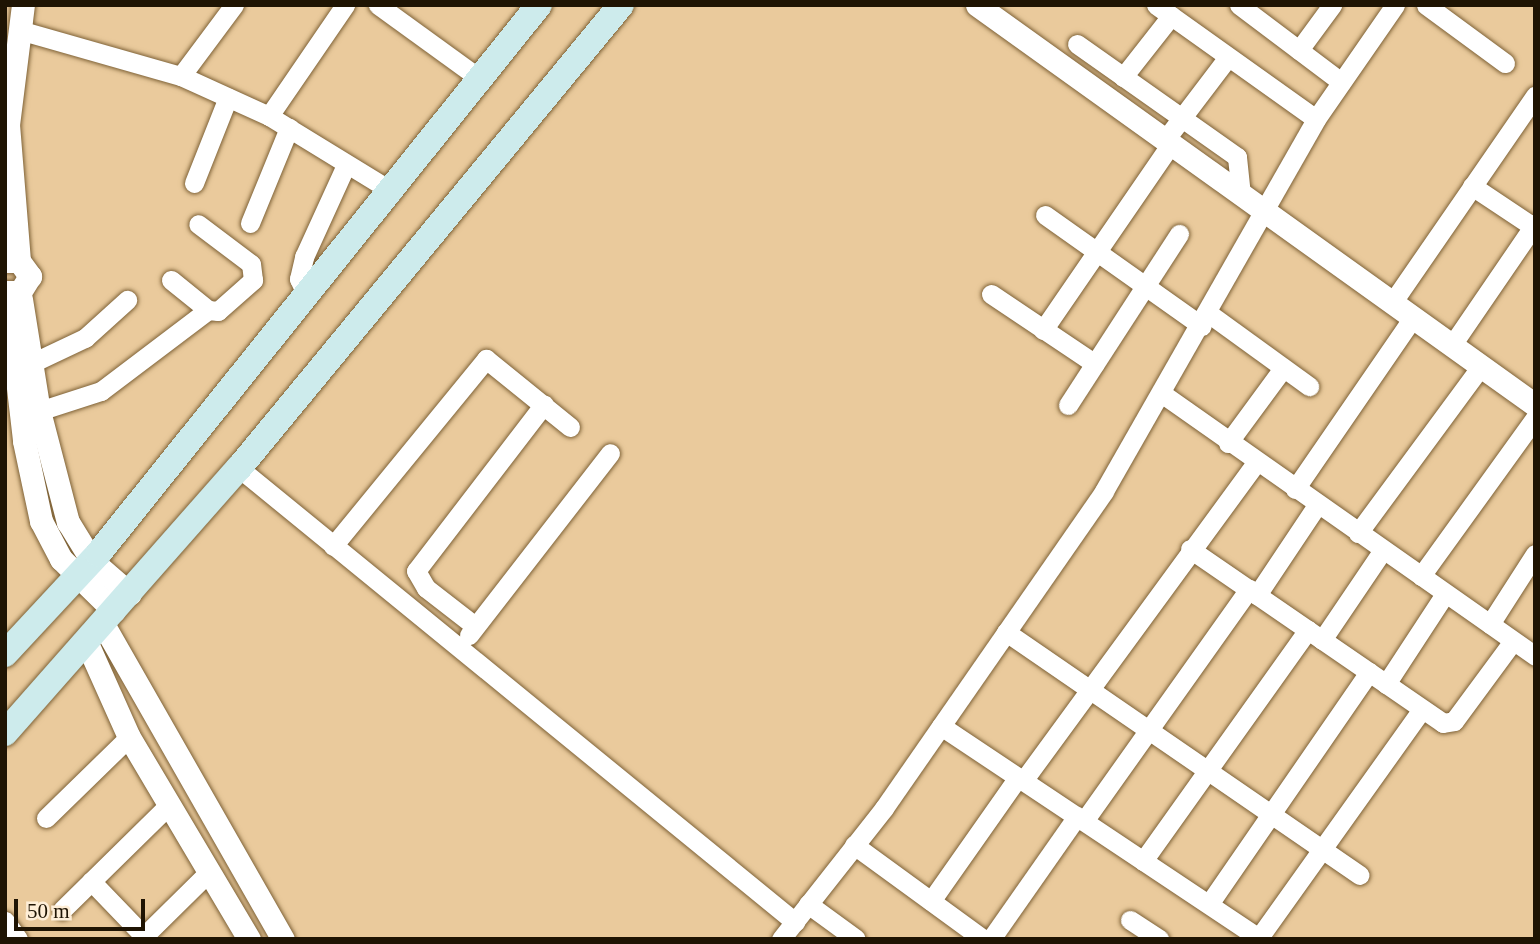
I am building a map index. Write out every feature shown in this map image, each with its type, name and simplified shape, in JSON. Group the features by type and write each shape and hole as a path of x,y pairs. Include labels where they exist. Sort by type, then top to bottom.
{"main road":[{"path":"7,650 84,570 393,191 479,78 539,5"},
{"path":"5,733 239,468 621,5"}],"street":[{"path":"11,293 30,276 12,261 8,125 23,5"},
{"path":"269,116 345,5"},
{"path":"378,5 479,78"},
{"path":"976,5 1535,405"},
{"path":"1239,5 1341,82"},
{"path":"1299,50 1332,5"},
{"path":"781,939 941,726 1164,395 1263,211 1316,120 1395,5"},
{"path":"1426,5 1505,64"},
{"path":"181,76 223,9"},
{"path":"1123,77 1164,11 1316,120"},
{"path":"19,30 181,76 269,116 393,191"},
{"path":"1077,44 1237,157 1243,170 1241,194"},
{"path":"1043,330 1098,253 1182,118 1228,57"},
{"path":"1392,303 1535,96"},
{"path":"194,183 228,97"},
{"path":"250,223 289,128"},
{"path":"307,296 299,279 304,257 346,165"},
{"path":"1452,345 1534,226 1472,186"},
{"path":"1045,215 1145,286 1205,319 1309,386"},
{"path":"39,411 109,386 208,310 227,307 255,271 198,224"},
{"path":"1068,405 1179,234"},
{"path":"171,280 208,310"},
{"path":"11,293 32,363 39,411 68,522 84,570 283,939"},
{"path":"11,293 24,441 41,521 84,570"},
{"path":"991,294 1095,364"},
{"path":"32,363 85,338 127,300"},
{"path":"1294,489 1413,317"},
{"path":"333,546 477,364 496,363 570,427"},
{"path":"1358,533 1481,366"},
{"path":"1228,443 1283,368"},
{"path":"1164,395 1256,463 1535,656"},
{"path":"475,626 426,588 416,571 544,404"},
{"path":"1421,576 1531,430"},
{"path":"458,648 610,453"},
{"path":"931,901 1086,686 1256,463"},
{"path":"239,468 794,922"},
{"path":"991,939 1080,819 1150,731 1317,505"},
{"path":"1190,549 1443,723 1454,721 1513,641"},
{"path":"1143,861 1209,771 1383,550"},
{"path":"1490,624 1534,556"},
{"path":"1386,684 1445,594"},
{"path":"108,617 129,737 245,937"},
{"path":"1006,632 1360,875"},
{"path":"1209,904 1269,812 1369,672"},
{"path":"941,726 1259,938 1422,709"},
{"path":"47,818 129,737"},
{"path":"62,910 169,805"},
{"path":"854,845 983,939"},
{"path":"91,881 143,938 209,872"},
{"path":"808,904 856,939"},
{"path":"1130,920 1158,939"},
{"path":"5,921 18,939"}]}
